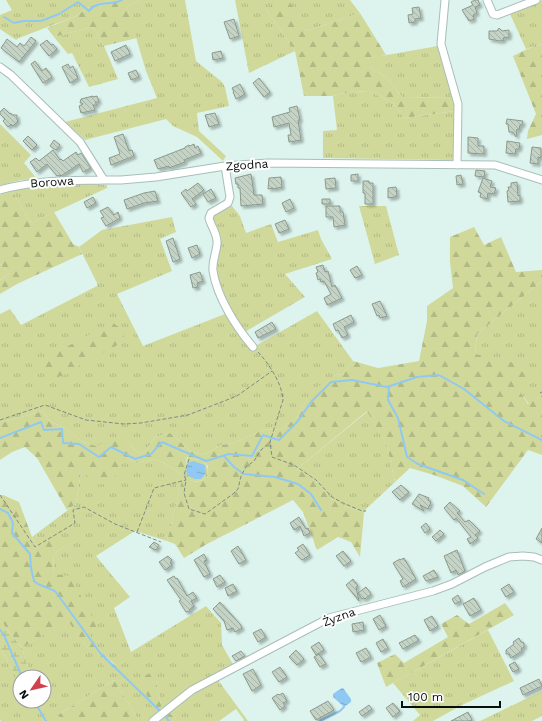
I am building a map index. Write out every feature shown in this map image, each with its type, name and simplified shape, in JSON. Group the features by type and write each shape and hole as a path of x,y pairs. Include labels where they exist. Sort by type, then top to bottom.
{"street":[{"path":"445,0 441,44 458,104 457,165"},
{"path":"487,0 493,14 497,15 536,0"},
{"path":"0,67 11,75 80,142 104,180"},
{"name":"Zgodna","path":"104,180 156,177 225,166 268,163 441,163 457,165 495,165 542,180"},
{"path":"225,166 230,197 228,203 211,213 209,218 216,233 217,243 213,260 214,272 220,294 229,314 240,332 253,347"},
{"name":"Borowa","path":"0,190 16,185 31,183 104,180"},
{"name":"Żyzna","path":"153,721 192,690 330,618 433,591 452,584 485,567 509,557 523,556 542,560"}],"path":[{"path":"189,459 184,475 186,480 184,493 189,509 205,514 238,489 241,476 246,467 254,461 261,450 270,442 283,400 283,393 264,359 253,347"},
{"path":"0,420 45,405 86,420 124,424 188,416 237,396 272,372"},
{"path":"270,442 272,457 294,465 316,480 332,497 362,511 366,511"},
{"path":"137,532 154,488 186,480"},
{"path":"0,495 35,547 75,523 73,510 84,506 115,524 161,542"}],"green space":[{"path":"6,0 110,0 89,7 76,16 16,40 0,29 0,15 12,10"},
{"path":"110,0 139,0 127,7 137,38 104,46 93,27 54,37 47,28 76,16 89,7"},
{"path":"139,0 185,0 196,61 222,82 225,87 229,106 197,113 199,131 226,156 223,161 197,137 173,126 166,119 85,140 65,122 157,98 146,71 127,7"},
{"path":"235,0 350,0 360,13 306,31 265,8 295,51 249,73"},
{"path":"542,0 542,44 526,49 510,14"},
{"path":"290,2 306,31 360,13 386,55 365,59 370,67 386,77 403,98 453,97 455,111 404,118 393,103 371,92 354,91 333,96 304,96 295,51 265,8"},
{"path":"93,27 104,46 118,79 89,87 72,53 68,54 54,37"},
{"path":"542,44 542,135 527,139 528,131 536,114 513,56"},
{"path":"438,46 453,97 403,98 386,77 370,67 364,59"},
{"path":"354,91 371,92 393,103 404,118 455,111 453,160 323,158 323,131 337,130 333,96"},
{"path":"0,124 31,155 24,163 37,179 21,180 0,185"},
{"path":"67,184 107,185 107,188 31,223 12,191 26,188"},
{"path":"12,191 31,223 54,212 73,244 79,247 82,254 17,284 0,294 0,280 9,274 0,264 0,195"},
{"path":"232,206 240,216 246,233 271,224 278,242 318,230 321,239 332,259 285,274 305,297 243,333 229,311 215,273 220,243 211,220 214,214"},
{"path":"359,206 386,206 399,255 375,264"},
{"path":"172,217 176,232 160,239 172,271 117,294 143,346 225,314 241,337 252,348 317,311 353,361 343,374 336,375 306,401 297,417 281,430 265,429 234,443 221,445 204,455 192,452 170,433 155,437 146,451 138,453 129,444 96,446 81,441 67,429 49,421 43,411 3,422 0,418 0,314 10,309 21,325 97,286 97,283 79,247 102,230"},
{"path":"474,227 484,245 501,237 516,272 542,270 542,281 477,334 475,354 515,363 526,372 521,393 528,404 542,395 542,455 528,450 486,507 463,486 410,468 395,482 387,446 367,411 297,469 315,480 330,498 344,506 364,513 360,557 351,542 338,537 317,550 303,512 293,500 207,544 184,558 175,544 167,541 183,476 164,463 153,459 138,463 123,456 119,474 99,485 81,471 76,504 67,510 37,458 25,447 12,452 0,460 0,418 3,422 43,411 49,421 67,429 81,441 96,446 113,439 129,444 138,453 146,451 155,437 170,433 192,452 204,455 221,445 234,443 265,429 281,430 297,417 306,401 317,387 336,375 343,374 353,361 378,368 419,361 427,321 427,306 453,288 450,262 450,237","holes":["187,457 202,460 208,466 208,476 196,482 184,476"]},
{"path":"0,264 9,274 0,280"},
{"path":"542,281 542,395 529,404 521,393 475,354 477,334"},
{"path":"112,322 123,330 124,340 110,350 91,357 69,373 50,380 39,362"},
{"path":"368,411 387,446 395,482 366,509 364,513 344,506 330,498 315,480 297,469"},
{"path":"123,456 138,463 153,459 164,463 183,476 188,457 202,460 207,466 208,476 201,480 193,481 183,477 167,541 135,531 96,556 130,597 114,608 131,652 206,606 221,623 222,645 234,666 214,674 185,691 162,710 156,680 158,713 149,721 139,721 114,680 58,715 61,721 1,721 0,647 12,669 12,709 52,709 52,669 29,669 22,648 68,620 88,648 118,667 102,653 88,634 97,628 53,574 54,554 65,546 38,547 32,537 76,504 81,471"},
{"path":"0,495 19,502 32,537 38,547 56,536 65,546 54,554 53,574 70,576 98,628 89,634 102,653 118,668 109,672 88,648 68,621 22,648 0,620"},
{"path":"505,603 514,615 386,687 377,663 395,654 404,663 448,637 441,624 457,615 469,624"},
{"path":"0,620 22,648 29,669 12,669 0,647"},
{"path":"488,630 514,681 462,705 433,721 413,721 420,715 393,683"},
{"path":"150,673 156,680 162,710 158,713 148,702 143,677"},
{"path":"114,680 139,721 61,721 58,715"},
{"path":"218,680 248,721 243,721 244,720 236,709 219,721 177,721 169,712 192,695"},
{"path":"542,691 542,716 532,721 480,721"},
{"path":"169,712 177,721 158,720"}],"water":[{"path":"193,461 205,465 206,473 201,479 195,479 188,476 186,471 188,463"},
{"path":"343,688 351,699 351,702 344,707 333,697 333,694"}],"building":[{"path":"478,0 480,5 475,7 477,13 473,15 474,19 469,21 462,10 473,5 471,2"},
{"path":"419,7 421,18 415,19 415,22 409,23 408,15 413,14 412,8"},
{"path":"234,19 239,36 230,39 224,22"},
{"path":"499,28 502,31 509,30 509,37 503,38 504,40 500,41 489,39 489,31 497,31"},
{"path":"31,37 36,41 19,62 1,48 7,39 17,47 20,43 24,46"},
{"path":"47,40 57,49 49,56 40,45"},
{"path":"126,45 130,54 115,61 111,52"},
{"path":"221,51 223,58 213,60 212,53"},
{"path":"35,61 42,71 46,68 52,77 43,83 31,64"},
{"path":"68,64 70,68 73,66 78,78 70,83 62,67"},
{"path":"136,70 139,77 131,80 128,73"},
{"path":"259,78 270,92 264,97 253,83"},
{"path":"240,84 245,94 236,99 232,88"},
{"path":"97,96 99,102 95,102 97,105 93,105 95,110 81,113 79,106 83,104 80,103 81,99"},
{"path":"297,106 300,120 298,120 301,140 289,142 288,135 291,135 289,123 274,127 272,117 290,112 289,108"},
{"path":"4,108 10,114 17,115 18,121 13,126 11,124 8,127 3,121 5,119 0,112"},
{"path":"215,113 219,124 209,127 205,115"},
{"path":"507,119 523,121 519,130 517,129 516,137 513,132 509,132 508,124 506,124"},
{"path":"123,134 129,151 132,150 134,156 111,165 109,158 120,154 114,137"},
{"path":"28,136 37,145 32,150 23,141"},
{"path":"468,137 478,138 478,146 484,146 484,154 468,153"},
{"path":"54,140 60,145 56,150 50,146"},
{"path":"507,141 520,143 519,149 516,149 515,154 506,153"},
{"path":"194,144 195,148 198,146 201,153 184,160 185,162 169,168 169,166 158,169 154,160"},
{"path":"532,147 541,148 541,158 538,157 538,164 530,163"},
{"path":"53,150 60,160 61,159 63,161 76,152 78,155 81,153 91,168 83,172 79,164 61,176 57,176 47,164 37,172 30,162 36,158 39,161"},
{"path":"476,170 485,171 484,177 475,176"},
{"path":"251,174 254,195 262,195 263,204 241,206 240,188 238,188 238,184 236,184 235,178"},
{"path":"358,174 358,181 351,181 351,175"},
{"path":"461,175 463,184 457,185 456,176"},
{"path":"281,177 282,187 268,189 269,178"},
{"path":"335,178 336,188 326,189 325,179"},
{"path":"483,178 492,181 490,187 496,188 494,194 488,193 487,199 480,197 481,193 478,192"},
{"path":"363,181 373,183 373,204 365,204"},
{"path":"517,182 520,201 508,202 508,187 511,187 511,183"},
{"path":"198,183 204,190 192,199 196,204 191,207 181,193 186,189 187,191"},
{"path":"396,187 397,196 388,198 388,188"},
{"path":"211,189 216,198 208,202 203,194"},
{"path":"155,191 158,201 144,203 127,209 124,200"},
{"path":"93,197 96,203 87,208 84,202"},
{"path":"290,199 294,208 286,212 282,203"},
{"path":"322,199 330,199 330,204 322,204"},
{"path":"326,206 340,206 340,212 343,212 345,225 334,227 333,217 326,217"},
{"path":"108,207 114,215 118,212 120,218 106,226 101,218 104,217 100,211"},
{"path":"285,220 289,229 279,233 275,224"},
{"path":"173,238 180,259 173,262 166,241"},
{"path":"197,245 200,254 192,258 188,248"},
{"path":"323,265 325,272 328,271 332,287 335,285 342,298 327,305 324,298 331,294 324,281 321,282 320,279 318,280 316,273 318,272 316,267"},
{"path":"357,266 362,275 355,278 350,270"},
{"path":"200,272 203,281 197,283 198,287 193,288 190,275"},
{"path":"380,301 387,316 380,318 379,315 377,316 372,304"},
{"path":"351,315 354,322 344,327 348,335 342,338 338,330 336,331 333,324"},
{"path":"272,322 276,329 258,338 255,332"},
{"path":"401,485 409,492 400,500 392,492"},
{"path":"419,494 429,498 428,500 431,502 428,509 420,505 424,511 412,504"},
{"path":"450,502 460,511 457,513 465,522 469,520 480,531 475,535 478,538 470,544 467,539 471,537 456,518 454,520 444,508"},
{"path":"299,517 310,533 304,536 300,526 294,530 290,523"},
{"path":"426,523 430,529 425,533 421,527"},
{"path":"542,528 542,543 536,539"},
{"path":"440,530 444,534 436,541 432,537"},
{"path":"154,542 159,545 156,550 149,547"},
{"path":"303,544 310,555 302,560 295,553 299,550 297,548"},
{"path":"238,546 246,560 239,564 231,551"},
{"path":"457,550 465,571 458,575 456,570 451,573 444,556"},
{"path":"343,551 351,561 344,566 336,556"},
{"path":"204,554 207,560 204,561 210,574 204,577 194,560"},
{"path":"168,556 172,560 170,563 172,565 165,570 159,562"},
{"path":"404,558 416,579 403,587 400,581 403,579 393,563"},
{"path":"434,570 438,577 426,581 423,576"},
{"path":"220,575 225,582 217,587 213,579"},
{"path":"174,576 176,579 177,578 187,596 193,592 197,598 191,601 194,606 190,609 190,611 186,612 179,601 181,600 167,580"},
{"path":"353,579 358,586 356,587 359,601 346,585"},
{"path":"233,584 237,591 228,596 225,588"},
{"path":"509,584 514,592 506,597 501,589"},
{"path":"366,587 371,594 365,599 362,599 358,593"},
{"path":"458,595 461,601 455,604 452,599"},
{"path":"474,598 481,610 470,616 463,604"},
{"path":"220,602 242,628 235,632 233,628 227,630 224,621 213,609"},
{"path":"380,615 386,626 379,630 373,619"},
{"path":"432,616 438,626 430,631 424,620"},
{"path":"363,622 364,630 353,632 352,624"},
{"path":"261,629 266,637 258,642 253,633"},
{"path":"415,635 419,640 403,649 399,643"},
{"path":"519,638 521,642 524,643 524,647 521,649 522,651 511,658 509,654 506,654 506,650"},
{"path":"383,639 388,648 381,652 376,643"},
{"path":"319,642 324,650 316,655 311,647"},
{"path":"366,648 371,657 361,662 356,653"},
{"path":"296,650 304,659 297,665 289,657"},
{"path":"241,651 245,656 236,661 232,656"},
{"path":"319,654 326,664 320,667 314,657"},
{"path":"515,662 519,669 513,672 509,665"},
{"path":"280,667 287,677 279,682 272,672"},
{"path":"253,669 261,685 252,691 243,674"},
{"path":"539,679 542,686 523,695 520,688"},
{"path":"283,693 287,701 283,703 285,706 280,710 272,698"},
{"path":"328,701 334,710 316,720 310,711"},
{"path":"393,703 400,711 393,717 386,708"},
{"path":"369,705 372,709 362,716 359,712"},
{"path":"468,712 472,720 451,721"}],"waterway":[{"path":"4,17 14,23 23,21 41,21 59,14 78,2 89,11 96,5 114,3 122,0"},
{"path":"0,438 41,422 44,430 62,429 63,443 79,444 99,457 111,447 135,459 151,454 162,442 206,461 229,454 252,456 263,435 279,440 298,421 311,402 331,382 352,380 387,387 417,377 439,375 464,389 504,421 542,440"},
{"path":"389,386 388,400 398,418 407,457 418,464 463,480 484,494"},
{"path":"224,456 234,467 244,474 275,477 298,484 311,494 321,510"},
{"path":"0,509 8,513 13,523 12,533 30,554 34,581 55,591 101,654 160,711"},
{"path":"0,630 4,635 19,669"},
{"path":"320,721 340,711 344,707"},
{"path":"39,709 46,721"},
{"path":"165,716 169,721"}]}
